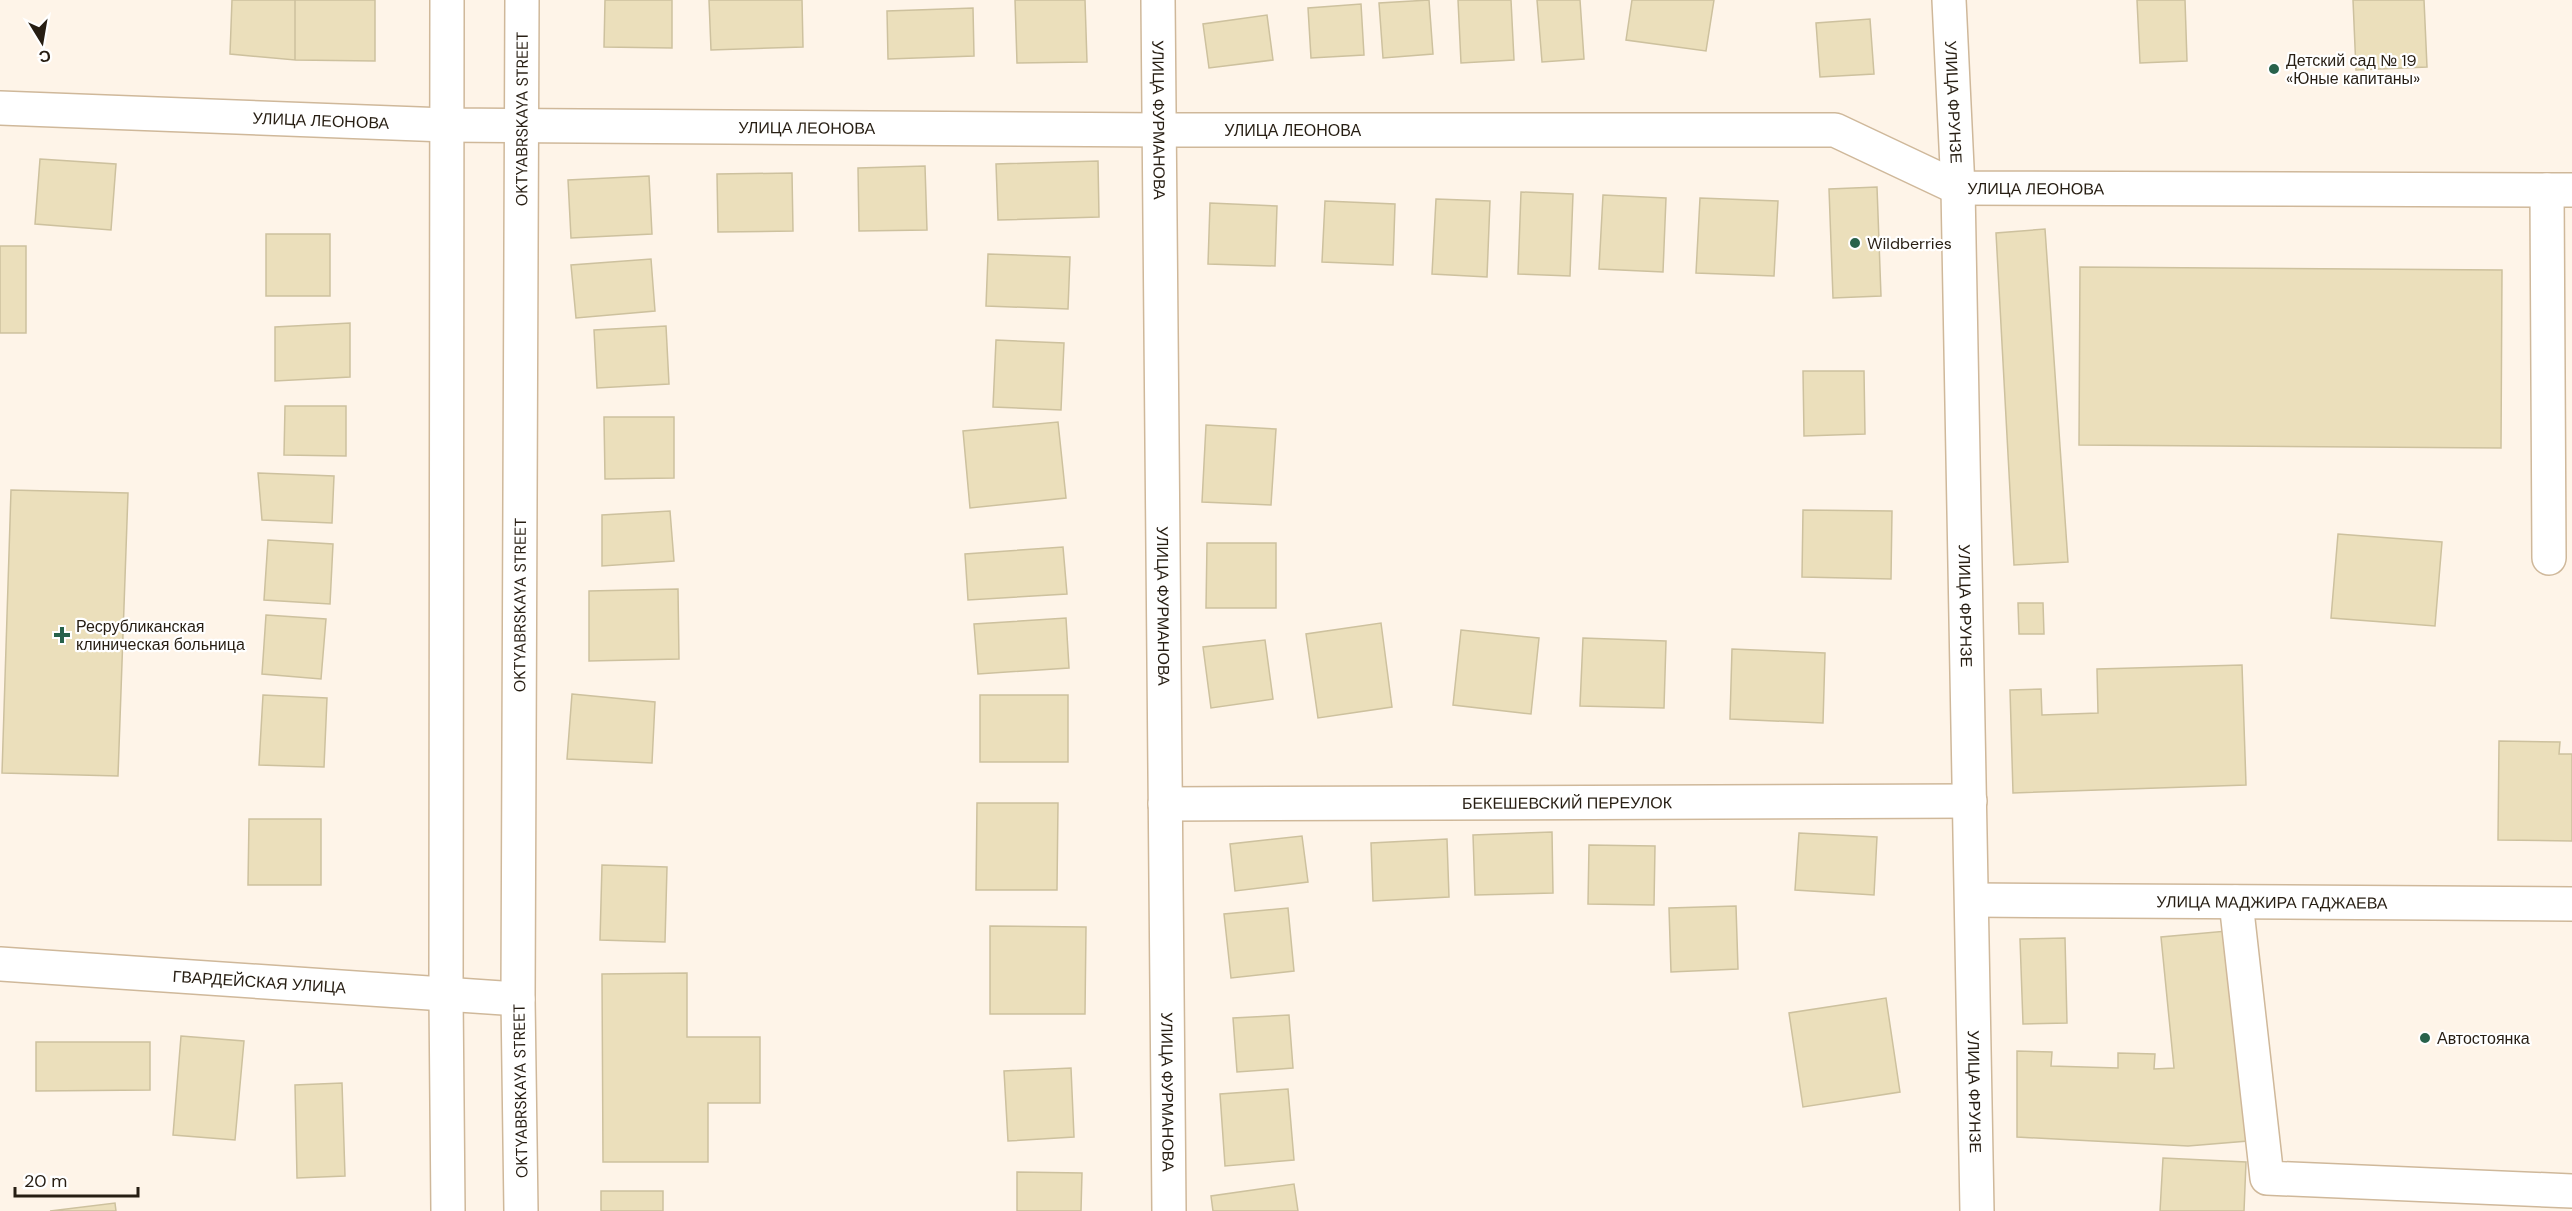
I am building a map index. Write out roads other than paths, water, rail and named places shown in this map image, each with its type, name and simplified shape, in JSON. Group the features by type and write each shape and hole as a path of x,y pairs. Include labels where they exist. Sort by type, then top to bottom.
{"street":[{"path":"447,0 446,996 448,1211"},
{"name":"OKTYABRSKAYA STREET","path":"521,1211 518,999 522,0"},
{"name":"УЛИЦА ФУРМАНОВА","path":"1158,0 1168,1211"},
{"name":"УЛИЦА ФРУНЗЕ","path":"1950,0 1958,188 1977,1211"},
{"name":"УЛИЦА ЛЕОНОВА","path":"0,108 522,126 1160,130 1836,130 1958,188 2560,190"},
{"path":"2548,558 2560,190"},
{"name":"БЕКЕШЕВСКИЙ ПЕРЕУЛОК","path":"1165,804 1970,801"},
{"name":"УЛИЦА МАДЖИРА ГАДЖАЕВА","path":"1972,900 2572,904"},
{"path":"2236,902 2267,1178 2572,1191"},
{"name":"ГВАРДЕЙСКАЯ УЛИЦА","path":"0,964 446,996 518,999"}],"place":[{"name":"Детский сад № 19 «Юные капитаны»","path":"2274,69"},
{"name":"Wildberries","path":"1855,243"},
{"name":"Ресрубликанская клиническая больница","path":"62,635"},
{"name":"Автостоянка","path":"2425,1038"}]}
